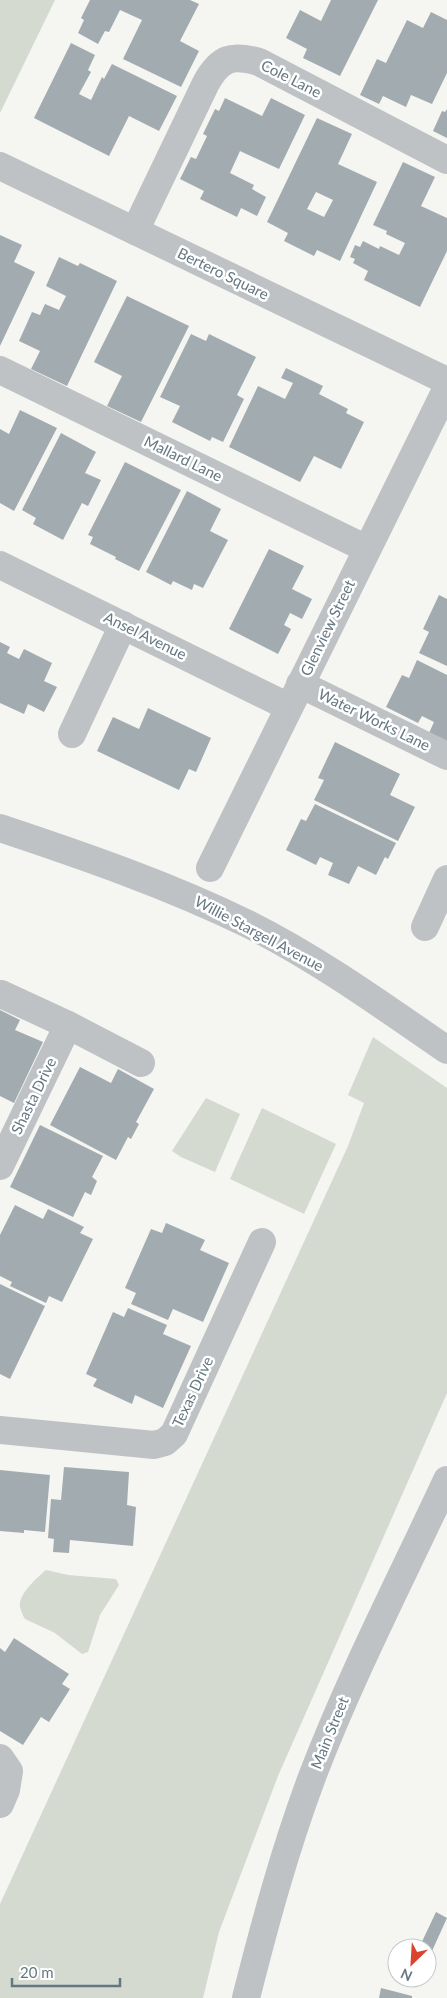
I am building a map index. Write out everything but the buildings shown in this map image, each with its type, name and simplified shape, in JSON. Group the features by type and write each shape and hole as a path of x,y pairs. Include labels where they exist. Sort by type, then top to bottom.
{"street":[{"name":"Cole Lane","path":"135,231 206,83 214,69 226,60 242,57 259,62 447,160"},
{"name":"Bertero Square","path":"0,166 447,381"},
{"name":"Mallard Lane","path":"0,370 366,549"},
{"name":"Glenview Street","path":"210,868 447,388"},
{"name":"Ansel Avenue","path":"0,565 123,625 295,695"},
{"path":"72,734 123,625"},
{"name":"Water Works Lane","path":"295,695 447,756"},
{"name":"Willie Stargell Avenue","path":"0,828 137,875 250,925 339,977 447,1050"},
{"path":"425,927 447,879"},
{"path":"1,994 141,1063"},
{"name":"Shasta Drive","path":"0,1166 68,1026"},
{"name":"Texas Drive","path":"0,1430 154,1445 165,1442 174,1434 262,1242"},
{"name":"Main Street","path":"246,1998 262,1934 285,1856 312,1777 349,1688 447,1480"},
{"path":"0,1758 9,1771 6,1790 0,1804"}],"shaded area":[{"path":"0,0 55,0 0,113"},
{"path":"373,1037 447,1088 447,1393 278,1776 219,1932 203,1998 0,1998 0,1904 348,1146 364,1103 348,1095"},
{"path":"206,1098 240,1114 215,1172 172,1151"},
{"path":"262,1108 336,1144 304,1214 230,1179"},
{"path":"46,1570 68,1575 116,1579 119,1585 100,1615 88,1652 82,1654 55,1633 25,1619 20,1607 22,1597"}]}
